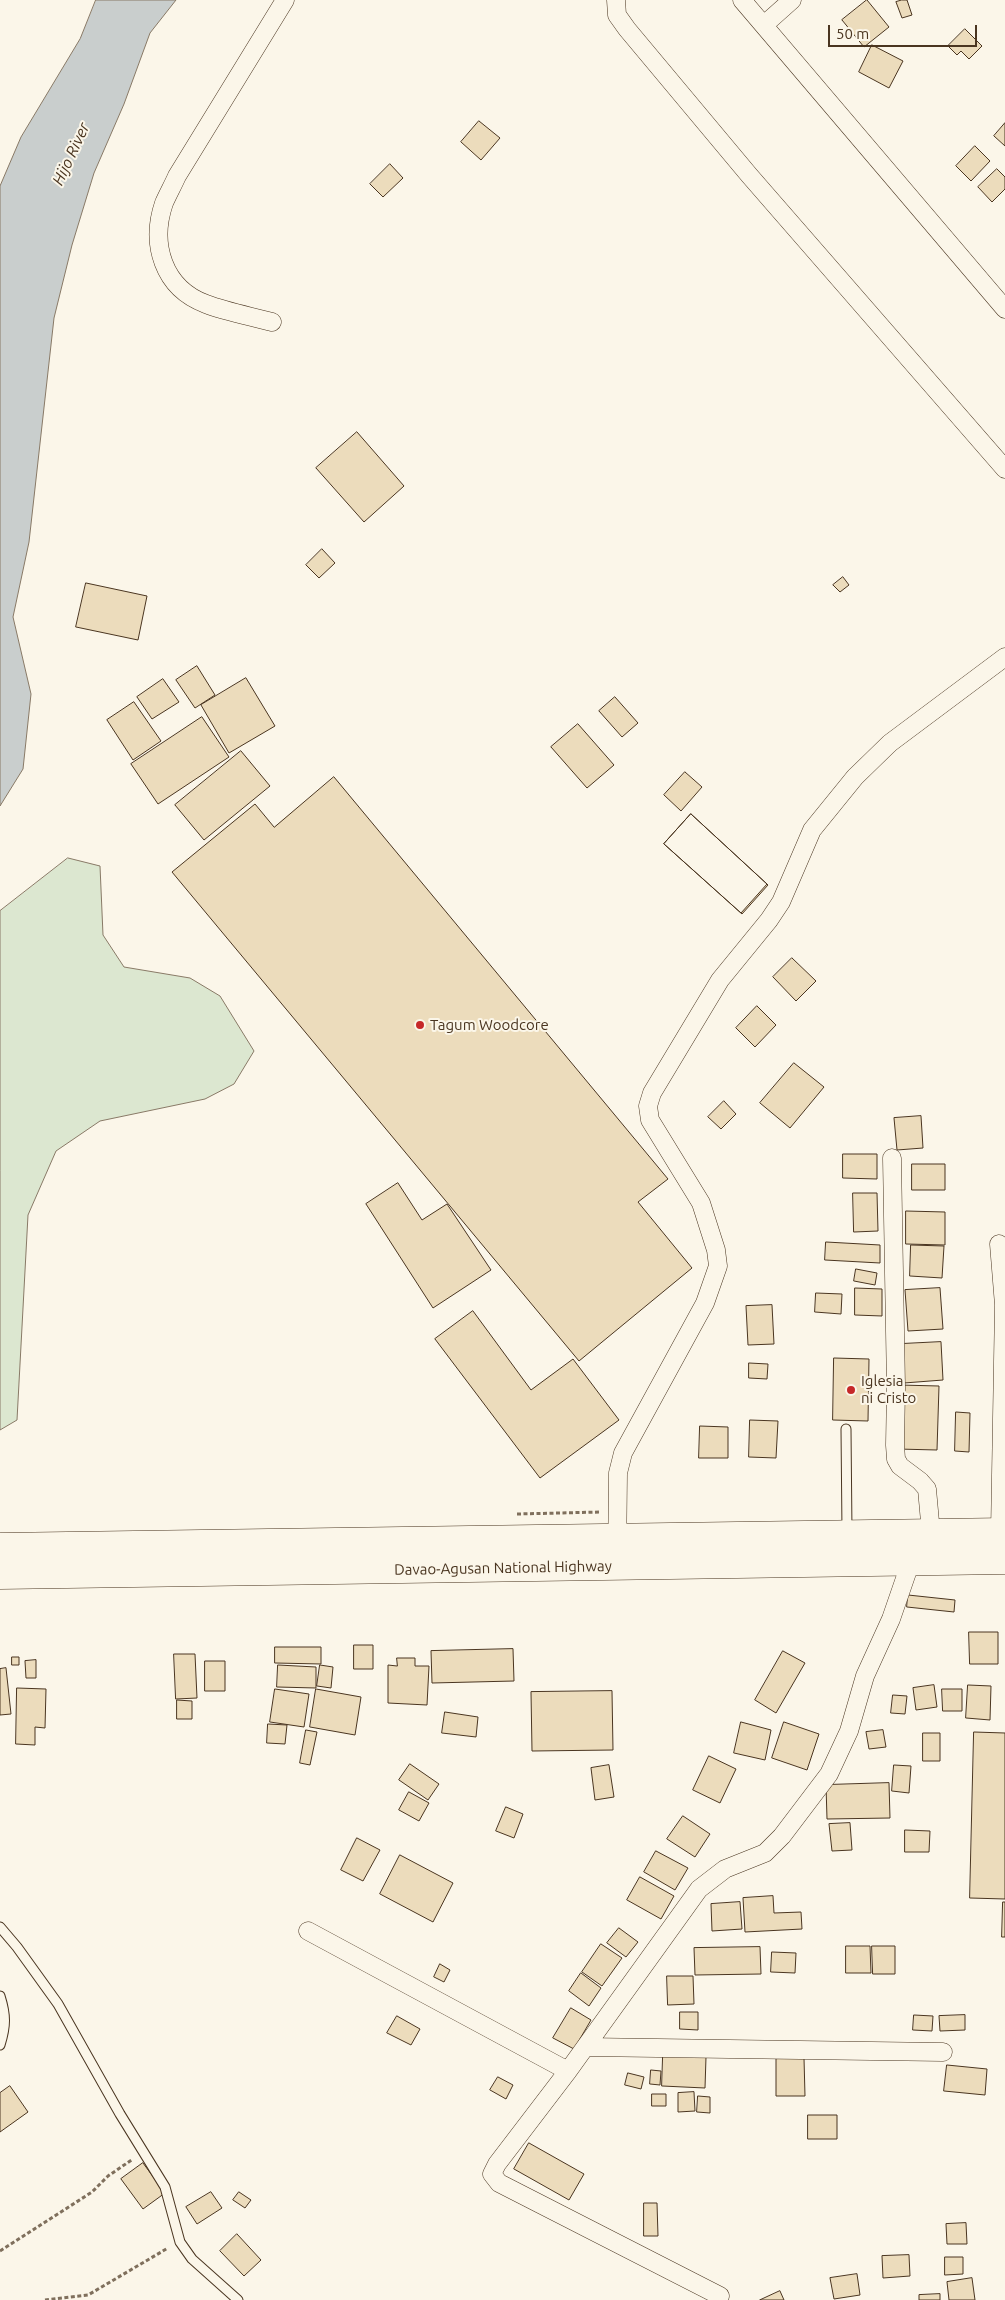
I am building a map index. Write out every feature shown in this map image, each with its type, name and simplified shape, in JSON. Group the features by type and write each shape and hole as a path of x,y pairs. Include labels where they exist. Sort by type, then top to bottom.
{"highway":[{"name":"Davao-Agusan National Highway","path":"0,1547 1003,1532"},
{"name":"Davao-Agusan National Highway","path":"0,1575 1005,1560"}],"street":[{"path":"272,322 204,304 177,287 162,262 158,235 164,204 177,176 285,0"},
{"path":"616,0 617,15 626,29 749,175 1005,469"},
{"path":"742,0 1005,309"},
{"path":"764,25 792,0"},
{"path":"617,1567 618,1473 623,1454 705,1303 718,1266 716,1250 701,1204 650,1120 648,1106 652,1093 720,980 769,920 781,902 812,830 849,784 890,743 1005,657"},
{"path":"892,1158 896,1459 900,1466 920,1481 926,1489 931,1533"},
{"path":"999,1244 1004,1305 1003,1532"},
{"path":"720,2296 498,2183 492,2174 497,2164 586,2047 699,1889 725,1869 765,1853 782,1836 829,1774 848,1731 865,1676 891,1619 911,1562"},
{"path":"308,1931 568,2071"},
{"path":"586,2047 943,2052"}],"lane":[{"path":"846,1429 847,1535"},
{"path":"0,1927 17,1946 58,2004 120,2114 165,2187 180,2242 192,2259 238,2300"},
{"path":"0,1996 5,2013 6,2027 0,2045"}],"path":[{"path":"0,2251 92,2192 108,2176 144,2152"},
{"path":"45,2300 88,2295 180,2242"}],"green space":[{"path":"68,858 100,866 103,935 124,967 190,978 220,996 254,1051 234,1084 205,1099 100,1121 56,1151 28,1215 17,1420 0,1430 0,911"}],"water":[{"name":"Hijo River","path":"96,0 176,0 150,33 124,104 94,173 72,245 54,318 29,542 13,617 31,694 23,769 0,806 0,186 21,137 80,39"}],"building":[{"path":"867,0 889,27 864,47 842,20"},
{"path":"907,0 912,15 902,18 896,2"},
{"path":"965,29 982,46 969,59 961,51 957,55 948,46"},
{"path":"872,45 903,61 889,88 859,72"},
{"path":"479,121 500,138 481,160 461,142"},
{"path":"1005,123 1005,146 994,136"},
{"path":"975,146 990,161 971,181 956,166"},
{"path":"390,164 403,178 383,197 370,184"},
{"path":"997,169 1005,177 1005,189 992,202 978,187"},
{"path":"357,432 404,486 364,522 316,468"},
{"path":"322,549 335,563 319,578 306,565"},
{"path":"843,577 849,585 840,592 833,585"},
{"path":"86,583 147,596 138,640 76,627"},
{"path":"197,666 215,695 195,708 176,680"},
{"path":"246,678 275,726 229,753 201,705"},
{"path":"163,679 179,702 152,719 137,697"},
{"path":"615,697 638,723 622,737 599,711"},
{"path":"134,702 161,741 133,760 107,720"},
{"path":"202,717 229,757 158,804 131,764"},
{"path":"578,724 614,765 587,788 551,747"},
{"path":"241,751 270,786 204,840 175,805"},
{"path":"685,772 702,787 681,811 664,795"},
{"name":"Tagum Woodcore","path":"334,777 668,1179 638,1202 692,1268 579,1361 172,872 255,804 274,827"},
{"path":"691,814 768,885 742,914 664,844"},
{"path":"691,814 767,884 741,913 664,844"},
{"path":"792,958 816,981 796,1001 773,977"},
{"path":"757,1006 776,1025 755,1047 736,1028"},
{"path":"794,1063 824,1087 790,1128 760,1103"},
{"path":"724,1101 736,1114 721,1129 708,1117"},
{"path":"921,1116 923,1148 897,1150 894,1118"},
{"path":"843,1154 877,1154 877,1179 843,1178"},
{"path":"912,1164 945,1164 945,1190 912,1190"},
{"path":"398,1183 422,1220 447,1204 491,1270 433,1308 366,1204"},
{"path":"853,1193 877,1193 878,1231 854,1232"},
{"path":"906,1211 945,1212 945,1245 906,1244"},
{"path":"826,1242 880,1245 880,1263 825,1260"},
{"path":"911,1245 944,1246 942,1278 910,1276"},
{"path":"856,1269 877,1273 875,1285 854,1281"},
{"path":"855,1288 882,1289 882,1316 855,1315"},
{"path":"940,1288 943,1329 908,1331 905,1290"},
{"path":"816,1293 842,1294 841,1314 815,1312"},
{"path":"772,1305 774,1344 748,1345 746,1306"},
{"path":"473,1311 531,1390 573,1359 619,1420 540,1478 435,1339"},
{"path":"941,1342 943,1380 904,1383 901,1344"},
{"name":"Iglesia ni Cristo","path":"834,1358 869,1359 868,1421 833,1420"},
{"path":"749,1363 768,1364 767,1379 749,1378"},
{"path":"899,1385 939,1386 937,1450 897,1449"},
{"path":"956,1412 970,1413 969,1452 955,1451"},
{"path":"750,1420 778,1421 776,1458 749,1457"},
{"path":"700,1426 728,1427 728,1458 699,1458"},
{"path":"908,1595 955,1600 954,1612 907,1607"},
{"path":"969,1632 998,1632 998,1664 970,1664"},
{"path":"354,1645 373,1645 373,1669 354,1669"},
{"path":"275,1647 321,1647 321,1664 275,1663"},
{"path":"513,1649 514,1681 432,1683 431,1651"},
{"path":"783,1651 805,1663 776,1713 755,1700"},
{"path":"174,1654 195,1654 197,1698 176,1699"},
{"path":"12,1657 19,1657 19,1665 12,1665"},
{"path":"397,1658 415,1658 415,1666 429,1666 427,1705 388,1703 388,1665 397,1666"},
{"path":"36,1660 36,1678 26,1678 25,1661"},
{"path":"205,1661 225,1661 225,1691 205,1691"},
{"path":"278,1665 316,1667 316,1688 277,1687"},
{"path":"320,1665 333,1667 331,1688 317,1686"},
{"path":"6,1668 11,1714 0,1715 0,1669"},
{"path":"934,1685 937,1707 916,1710 913,1688"},
{"path":"968,1685 991,1686 990,1720 966,1718"},
{"path":"17,1688 46,1689 45,1728 35,1727 35,1745 16,1744"},
{"path":"275,1689 309,1694 304,1727 270,1722"},
{"path":"316,1689 361,1697 355,1735 310,1727"},
{"path":"942,1689 962,1689 962,1711 943,1711"},
{"path":"612,1691 613,1750 532,1751 531,1692"},
{"path":"893,1695 907,1696 905,1714 891,1713"},
{"path":"177,1700 192,1701 192,1719 177,1719"},
{"path":"445,1712 478,1717 476,1737 442,1733"},
{"path":"741,1722 771,1730 765,1760 734,1753"},
{"path":"784,1722 819,1734 807,1770 772,1758"},
{"path":"268,1724 287,1725 285,1744 267,1743"},
{"path":"306,1730 317,1732 310,1765 300,1763"},
{"path":"883,1730 886,1747 869,1749 866,1732"},
{"path":"974,1732 1005,1733 1005,1899 970,1898"},
{"path":"923,1733 940,1733 940,1761 923,1761"},
{"path":"709,1756 736,1769 720,1803 693,1790"},
{"path":"410,1764 439,1784 428,1800 399,1780"},
{"path":"609,1765 614,1797 595,1800 591,1768"},
{"path":"894,1765 911,1766 909,1793 892,1791"},
{"path":"889,1783 890,1818 827,1819 826,1785"},
{"path":"409,1792 429,1803 419,1821 399,1810"},
{"path":"506,1807 523,1814 514,1838 496,1831"},
{"path":"683,1816 710,1834 695,1857 667,1839"},
{"path":"850,1823 852,1850 832,1851 829,1824"},
{"path":"905,1830 930,1831 929,1852 905,1852"},
{"path":"357,1838 380,1850 363,1881 341,1870"},
{"path":"656,1851 688,1868 675,1890 644,1872"},
{"path":"400,1855 453,1883 433,1922 380,1894"},
{"path":"640,1877 674,1896 661,1919 627,1900"},
{"path":"773,1896 774,1913 801,1912 802,1929 745,1932 743,1898"},
{"path":"740,1902 742,1929 712,1931 711,1904"},
{"path":"1003,1902 1005,1902 1005,1937 1002,1937"},
{"path":"619,1928 638,1942 626,1957 607,1943"},
{"path":"601,1944 622,1958 602,1986 582,1972"},
{"path":"846,1946 870,1946 871,1973 846,1973"},
{"path":"872,1946 895,1946 895,1974 873,1974"},
{"path":"760,1947 761,1974 695,1975 694,1948"},
{"path":"772,1952 796,1953 795,1973 771,1972"},
{"path":"440,1964 450,1970 444,1982 434,1977"},
{"path":"581,1973 601,1988 589,2006 569,1991"},
{"path":"667,1976 693,1976 694,2004 668,2005"},
{"path":"571,2008 591,2020 574,2049 553,2038"},
{"path":"680,2012 698,2012 698,2030 680,2029"},
{"path":"914,2015 933,2016 932,2031 913,2030"},
{"path":"965,2015 965,2030 940,2031 939,2016"},
{"path":"397,2016 420,2029 411,2045 387,2033"},
{"path":"663,2056 706,2057 705,2088 662,2086"},
{"path":"804,2058 805,2096 776,2096 776,2059"},
{"path":"947,2065 987,2069 985,2095 944,2091"},
{"path":"651,2070 661,2071 660,2085 650,2084"},
{"path":"628,2073 644,2077 641,2089 625,2085"},
{"path":"498,2077 513,2085 506,2099 490,2090"},
{"path":"10,2086 28,2112 0,2132 0,2093"},
{"path":"694,2092 695,2111 678,2112 678,2093"},
{"path":"652,2094 666,2094 666,2106 652,2106"},
{"path":"698,2096 710,2097 710,2113 697,2112"},
{"path":"808,2115 837,2115 837,2139 808,2139"},
{"path":"529,2143 584,2174 569,2200 514,2169"},
{"path":"143,2163 165,2193 143,2209 121,2179"},
{"path":"211,2192 222,2208 197,2224 186,2207"},
{"path":"239,2192 251,2200 245,2208 233,2200"},
{"path":"644,2203 657,2203 658,2236 644,2236"},
{"path":"966,2223 967,2244 947,2244 946,2224"},
{"path":"237,2234 261,2260 244,2276 220,2251"},
{"path":"909,2255 910,2276 883,2278 882,2256"},
{"path":"945,2257 963,2257 963,2274 945,2275"},
{"path":"857,2274 860,2295 834,2299 830,2278"},
{"path":"972,2278 975,2300 949,2300 947,2282"},
{"path":"780,2291 784,2300 760,2300"},
{"path":"940,2294 940,2300 919,2300 919,2295"}],"place":[{"name":"Tagum Woodcore","path":"420,1025"},
{"name":"Iglesia ni Cristo","path":"851,1390"}]}
